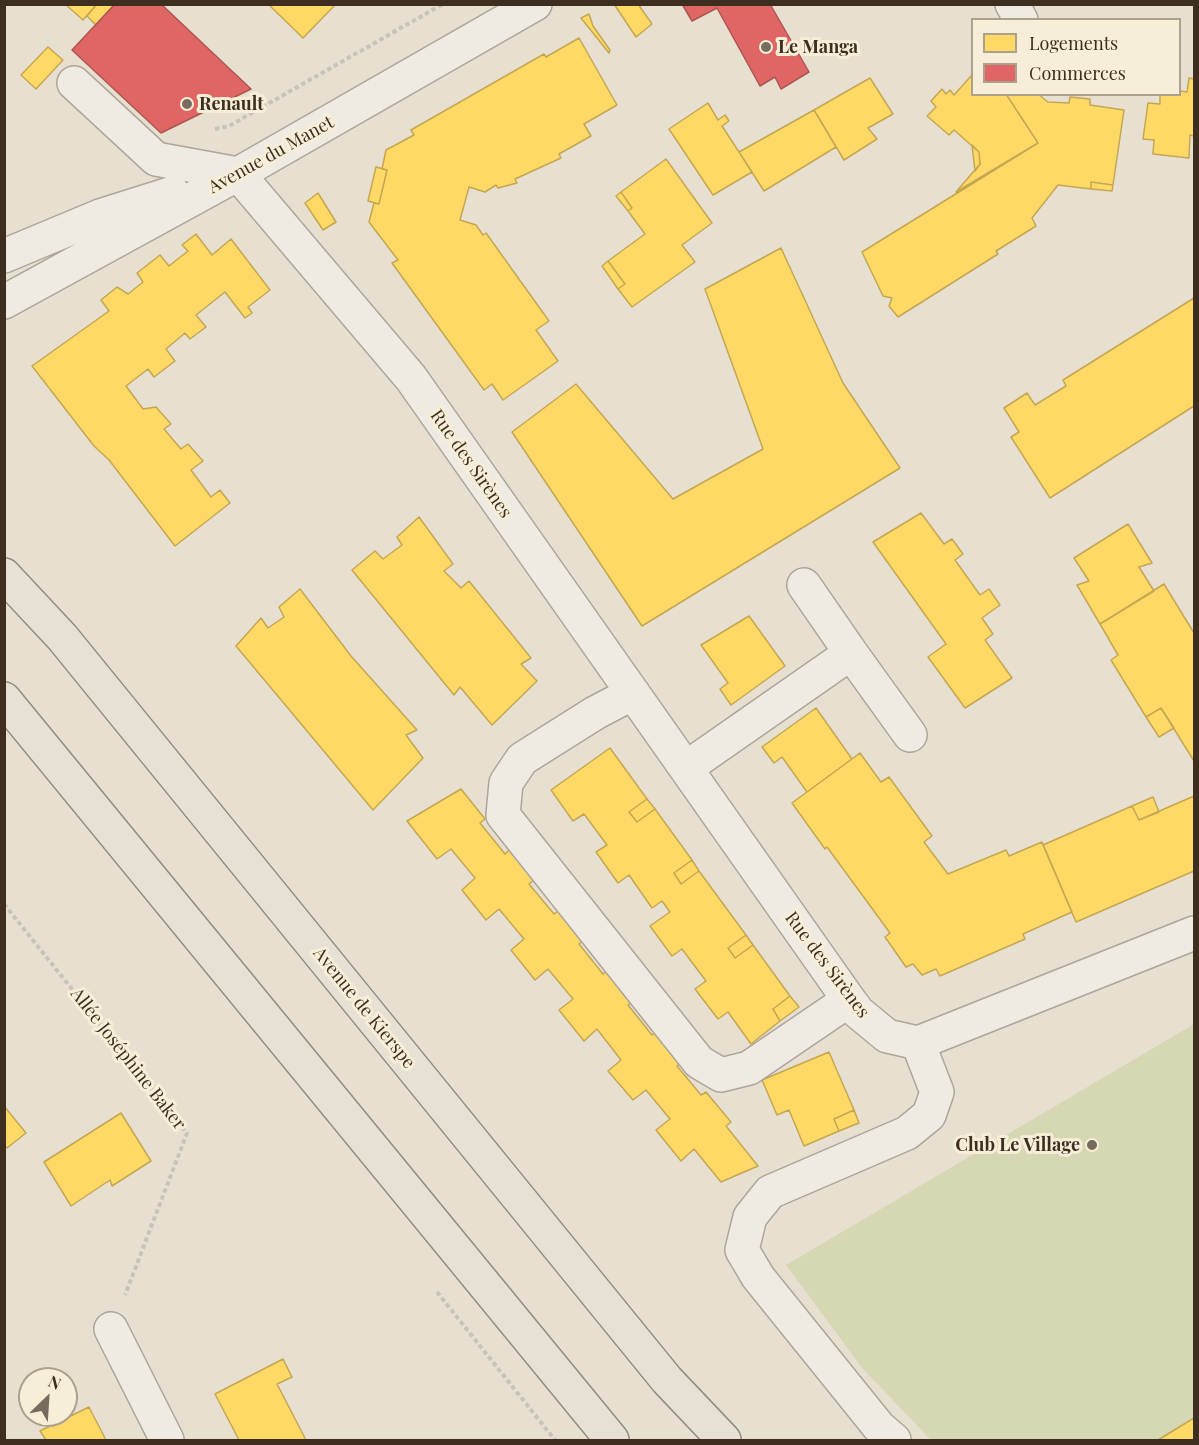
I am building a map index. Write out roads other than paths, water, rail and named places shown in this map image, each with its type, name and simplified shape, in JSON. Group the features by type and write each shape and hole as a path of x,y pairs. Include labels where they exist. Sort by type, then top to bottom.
{"main road":[{"name":"Avenue de Kierspe","path":"4,575 62,637 667,1380 724,1440"},
{"path":"4,699 612,1440"}],"street":[{"name":"Avenue du Manet","path":"4,302 238,174 535,4"},
{"path":"1012,4 1020,18"},
{"path":"74,83 156,159 238,174"},
{"path":"4,256 100,216 238,174"},
{"name":"Rue des Sirènes","path":"238,174 411,378 858,1012 887,1036 918,1043"},
{"path":"804,585 910,735"},
{"path":"686,768 851,653"},
{"path":"633,693 522,759 506,783 503,814 699,1062 721,1075 749,1068 849,1000"},
{"path":"894,1440 879,1427 765,1286 742,1250 750,1217 770,1192 906,1133 929,1115 937,1092 918,1043 1194,933"},
{"path":"111,1329 167,1440"}],"place":[{"name":"Le Manga","path":"766,47"},
{"name":"Renault","path":"187,104"},
{"name":"Club Le Village","path":"1092,1145"}]}
